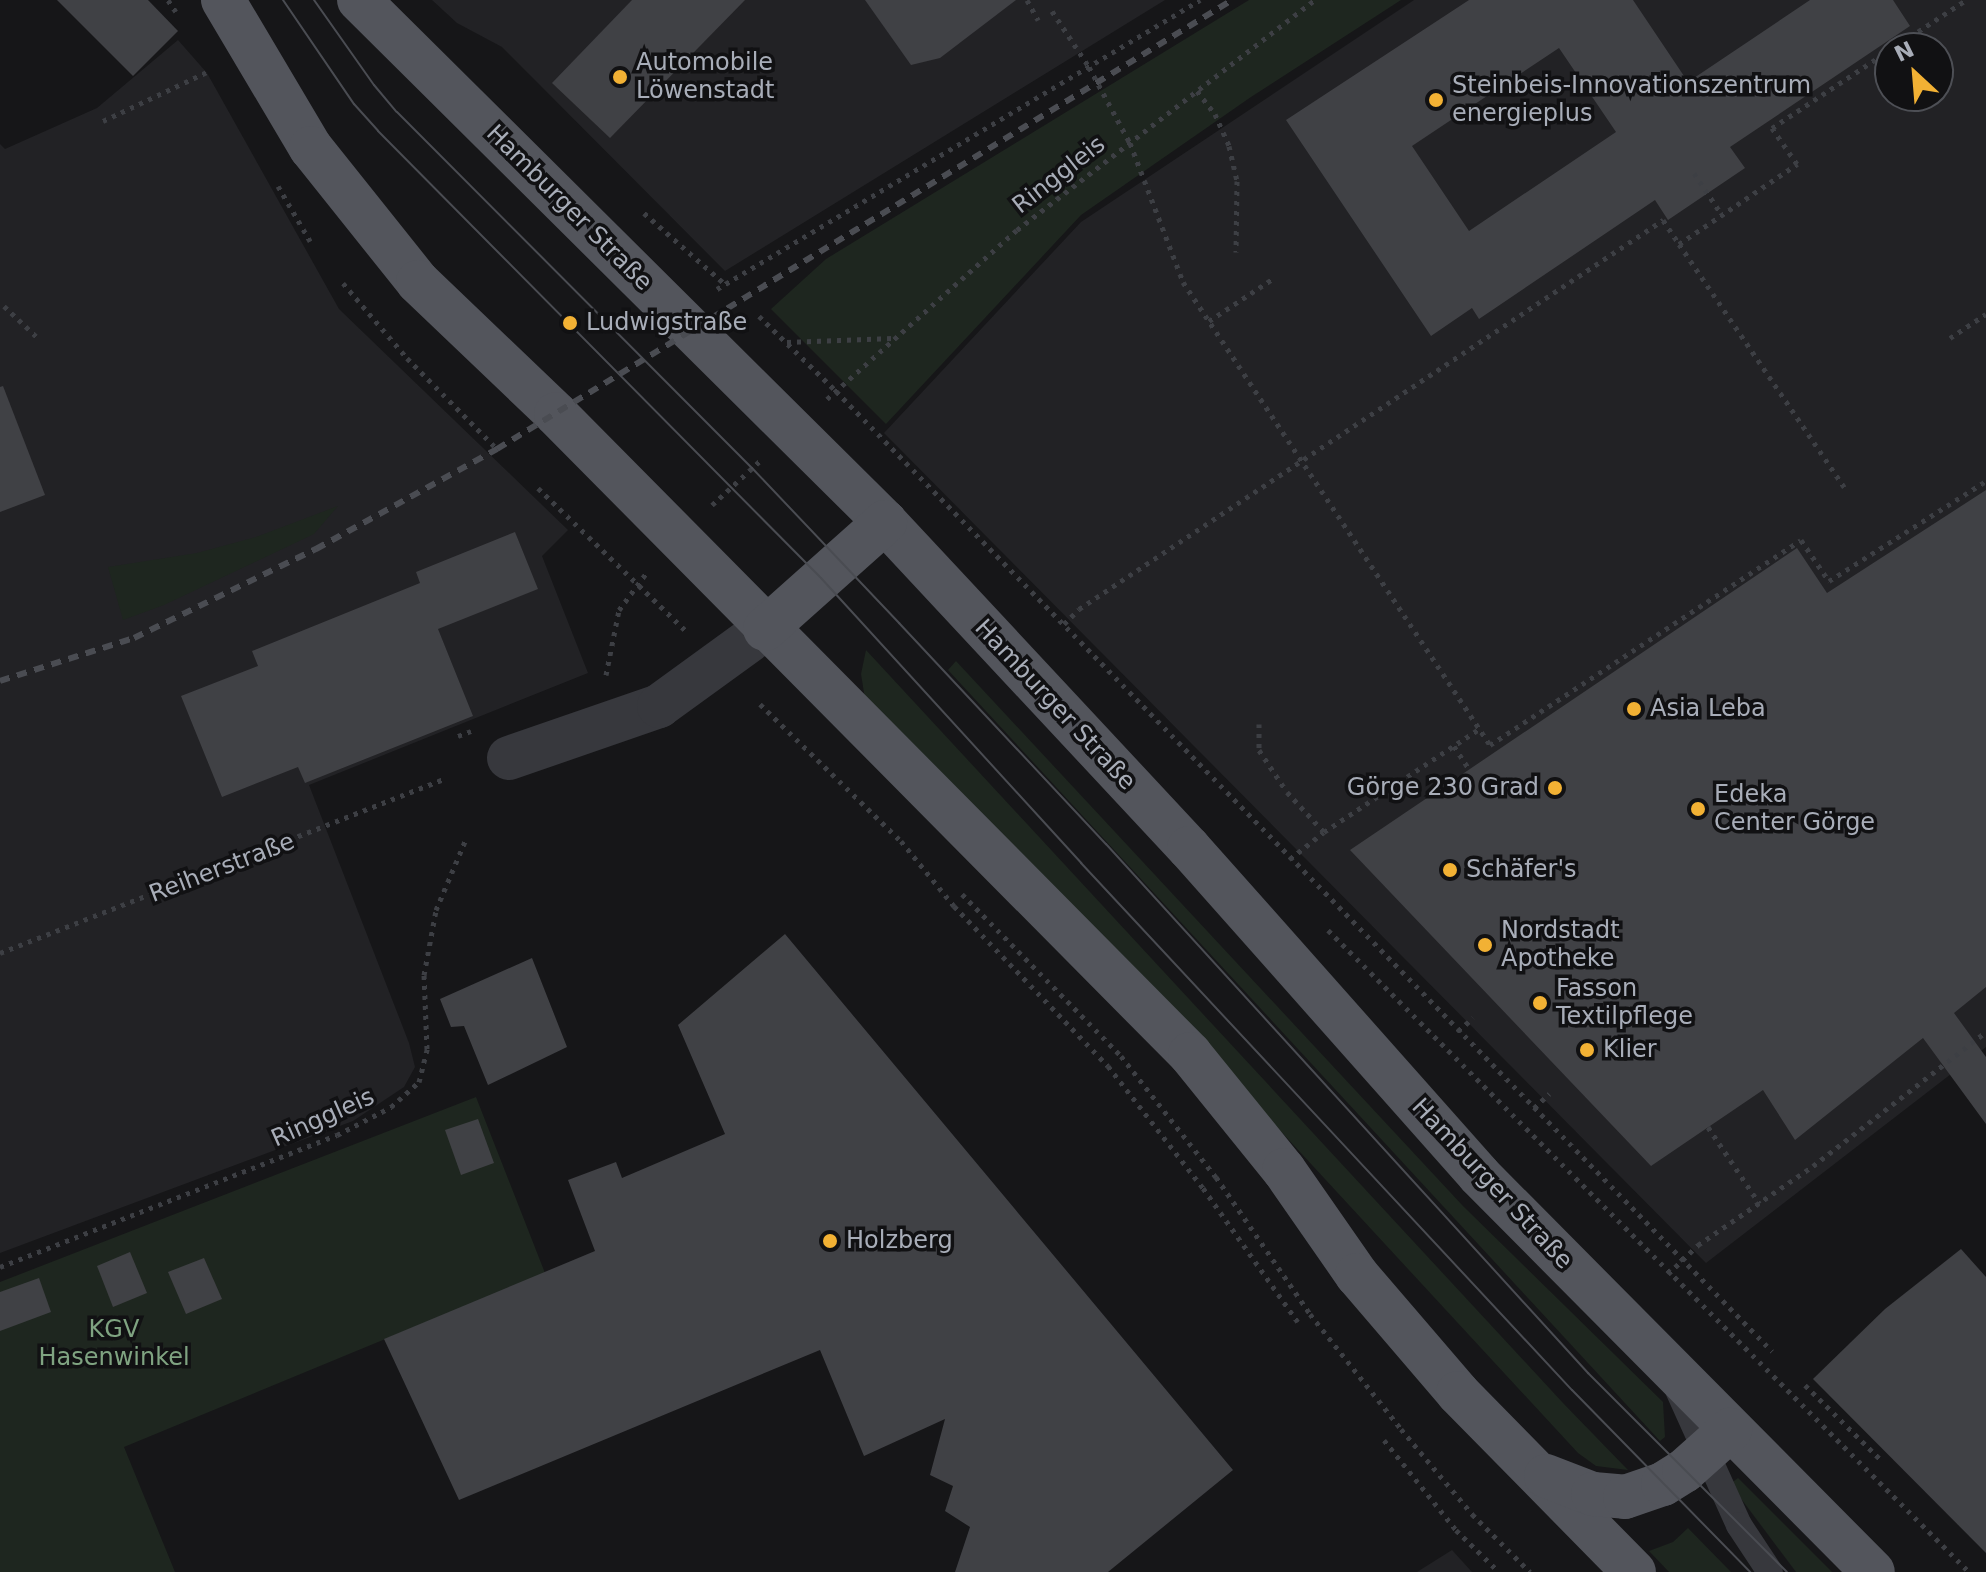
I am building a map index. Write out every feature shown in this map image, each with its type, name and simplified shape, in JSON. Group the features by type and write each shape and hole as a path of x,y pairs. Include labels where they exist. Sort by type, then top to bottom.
{"main road":[{"path":"223,0 311,148 418,282 556,414 765,629 1190,1054 1284,1170 1357,1275 1458,1393 1634,1572"},
{"name":"Hamburger Straße","path":"359,0 885,522 1189,848 1479,1175 1667,1366 1717,1441 1873,1572"},
{"path":"765,629 885,522"},
{"path":"1533,1469 1593,1494 1625,1497 1663,1484 1717,1441"}],"street":[{"path":"509,758 659,706 765,629"}],"lane":[{"path":"1717,1441 1739,1525 1770,1572"}],"path":[{"path":"1027,0 1038,20"},
{"path":"713,292 1200,0"},
{"name":"Ringgleis","path":"836,391 1017,230 1315,0"},
{"path":"1918,32 1966,0"},
{"path":"1052,11 1089,67 1130,143 1169,254 1209,321 1490,745 1801,540 1829,581 1986,481"},
{"path":"1679,244 1797,164 1772,128 1874,61"},
{"path":"103,121 214,68"},
{"path":"1197,91 1215,114 1229,146 1237,181 1236,252"},
{"path":"1694,173 1722,215"},
{"path":"1064,625 1079,609 1663,220 1844,487"},
{"path":"1209,321 1274,278"},
{"path":"343,283 407,358 497,449"},
{"path":"4,306 38,338"},
{"path":"1950,338 1986,314"},
{"path":"759,316 836,391 1772,1351"},
{"path":"786,342 894,338"},
{"path":"591,682 606,676 619,610 638,582 676,538 793,430"},
{"path":"538,488 692,637"},
{"path":"760,704 901,841 954,906 1108,1066 1203,1188 1298,1322"},
{"path":"1259,724 1259,750 1287,792 1324,832"},
{"path":"1290,859 1324,832 1479,729"},
{"path":"458,736 473,730"},
{"path":"1454,746 1469,769"},
{"name":"Reiherstraße","path":"0,953 442,780"},
{"name":"Ringgleis","path":"0,1267 337,1135 391,1107 419,1082 427,1049 424,975 436,910 466,839"},
{"path":"957,886 1121,1056 1216,1177 1310,1314 1391,1418 1472,1514 1530,1572"},
{"path":"1324,925 1668,1274 1969,1572"},
{"path":"1458,1031 1473,1018"},
{"path":"1668,1274 1698,1245 1813,1166 1986,1032"},
{"path":"1534,1108 1549,1094"},
{"path":"1708,1127 1759,1203"},
{"path":"1805,1385 1880,1459"},
{"path":"1384,1440 1456,1530 1499,1572"}],"shaded area":[{"path":"432,0 1165,0 725,271 502,47 457,23"},
{"path":"1414,0 1986,0 1986,1047 1706,1263 884,433 1081,222"},
{"path":"178,40 207,73 339,309 568,530 542,556 588,673 309,785 409,1043 415,1067 404,1087 353,1121 0,1253 0,144 5,149 97,108"},
{"path":"1452,1550 1472,1572 1417,1572"}],"green space":[{"path":"1249,0 1401,0 1251,97 1081,215 886,424 771,309 826,259"},
{"path":"338,506 314,534 164,605 123,620 108,567 197,553 256,537"},
{"path":"866,650 1628,1470 1596,1466 1578,1453 1190,1033 866,705 861,674"},
{"path":"956,661 1463,1206 1663,1402 1665,1437 1660,1441 948,670"},
{"name":"KGV Hasenwinkel","path":"476,1097 545,1273 124,1447 175,1572 0,1572 0,1282"},
{"path":"1738,1478 1832,1572 1796,1572 1730,1484"},
{"path":"1688,1528 1731,1572 1669,1572 1649,1551 1673,1542"}],"building":[{"path":"57,0 148,0 178,31 133,76"},
{"path":"632,0 745,0 610,138 552,83"},
{"path":"865,0 1016,0 940,58 911,65"},
{"path":"1469,0 1633,0 1688,82 1810,0 1893,0 1910,26 1901,32 1874,32 1874,50 1730,147 1745,168 1668,220 1655,200 1479,319 1472,308 1431,336 1286,120","holes":["1559,48 1616,132 1469,231 1412,146"]},
{"path":"3,386 45,495 0,512 0,387"},
{"name":"Edeka Center Görge","path":"1986,490 1986,987 1954,1013 1986,1057 1986,1124 1923,1038 1795,1140 1763,1090 1651,1166 1350,850 1797,548 1827,593"},
{"path":"515,532 538,589 438,629 473,716 305,783 298,767 222,797 181,696 258,666 252,651 420,583 416,572"},
{"name":"Holzberg","path":"785,934 1233,1470 1108,1572 955,1572 970,1527 945,1511 953,1486 930,1475 945,1419 864,1456 820,1350 459,1500 384,1339 595,1251 568,1180 616,1162 622,1178 725,1134 678,1025"},
{"path":"532,958 567,1047 488,1085 464,1026 451,1027 440,999"},
{"path":"478,1119 494,1163 461,1175 445,1130"},
{"path":"1961,1249 1986,1277 1986,1553 1813,1379 1885,1309"},
{"path":"130,1252 147,1293 113,1307 97,1266"},
{"path":"204,1258 222,1299 186,1314 168,1272"},
{"path":"39,1278 51,1312 0,1331 0,1292"}],"tram line":[{"path":"283,0 354,104 378,131 821,578 1081,863 1572,1390 1750,1572"},
{"path":"314,0 374,85 397,112 752,468 1106,844 1588,1373 1787,1572"}],"railway":[{"path":"0,681 134,638 316,549 497,449 1232,0"}],"place":[{"name":"Automobile Löwenstadt","path":"620,77"},
{"name":"Steinbeis-Innovationszentrum energieplus","path":"1436,100"},
{"name":"Ludwigstraße","path":"570,323"},
{"name":"Asia Leba","path":"1634,709"},
{"name":"Görge 230 Grad","path":"1555,788"},
{"name":"Edeka Center Görge","path":"1698,809"},
{"name":"Schäfer's","path":"1450,870"},
{"name":"Nordstadt Apotheke","path":"1485,945"},
{"name":"Fasson Textilpflege","path":"1540,1003"},
{"name":"Klier","path":"1587,1050"},
{"name":"Holzberg","path":"830,1241"}]}
